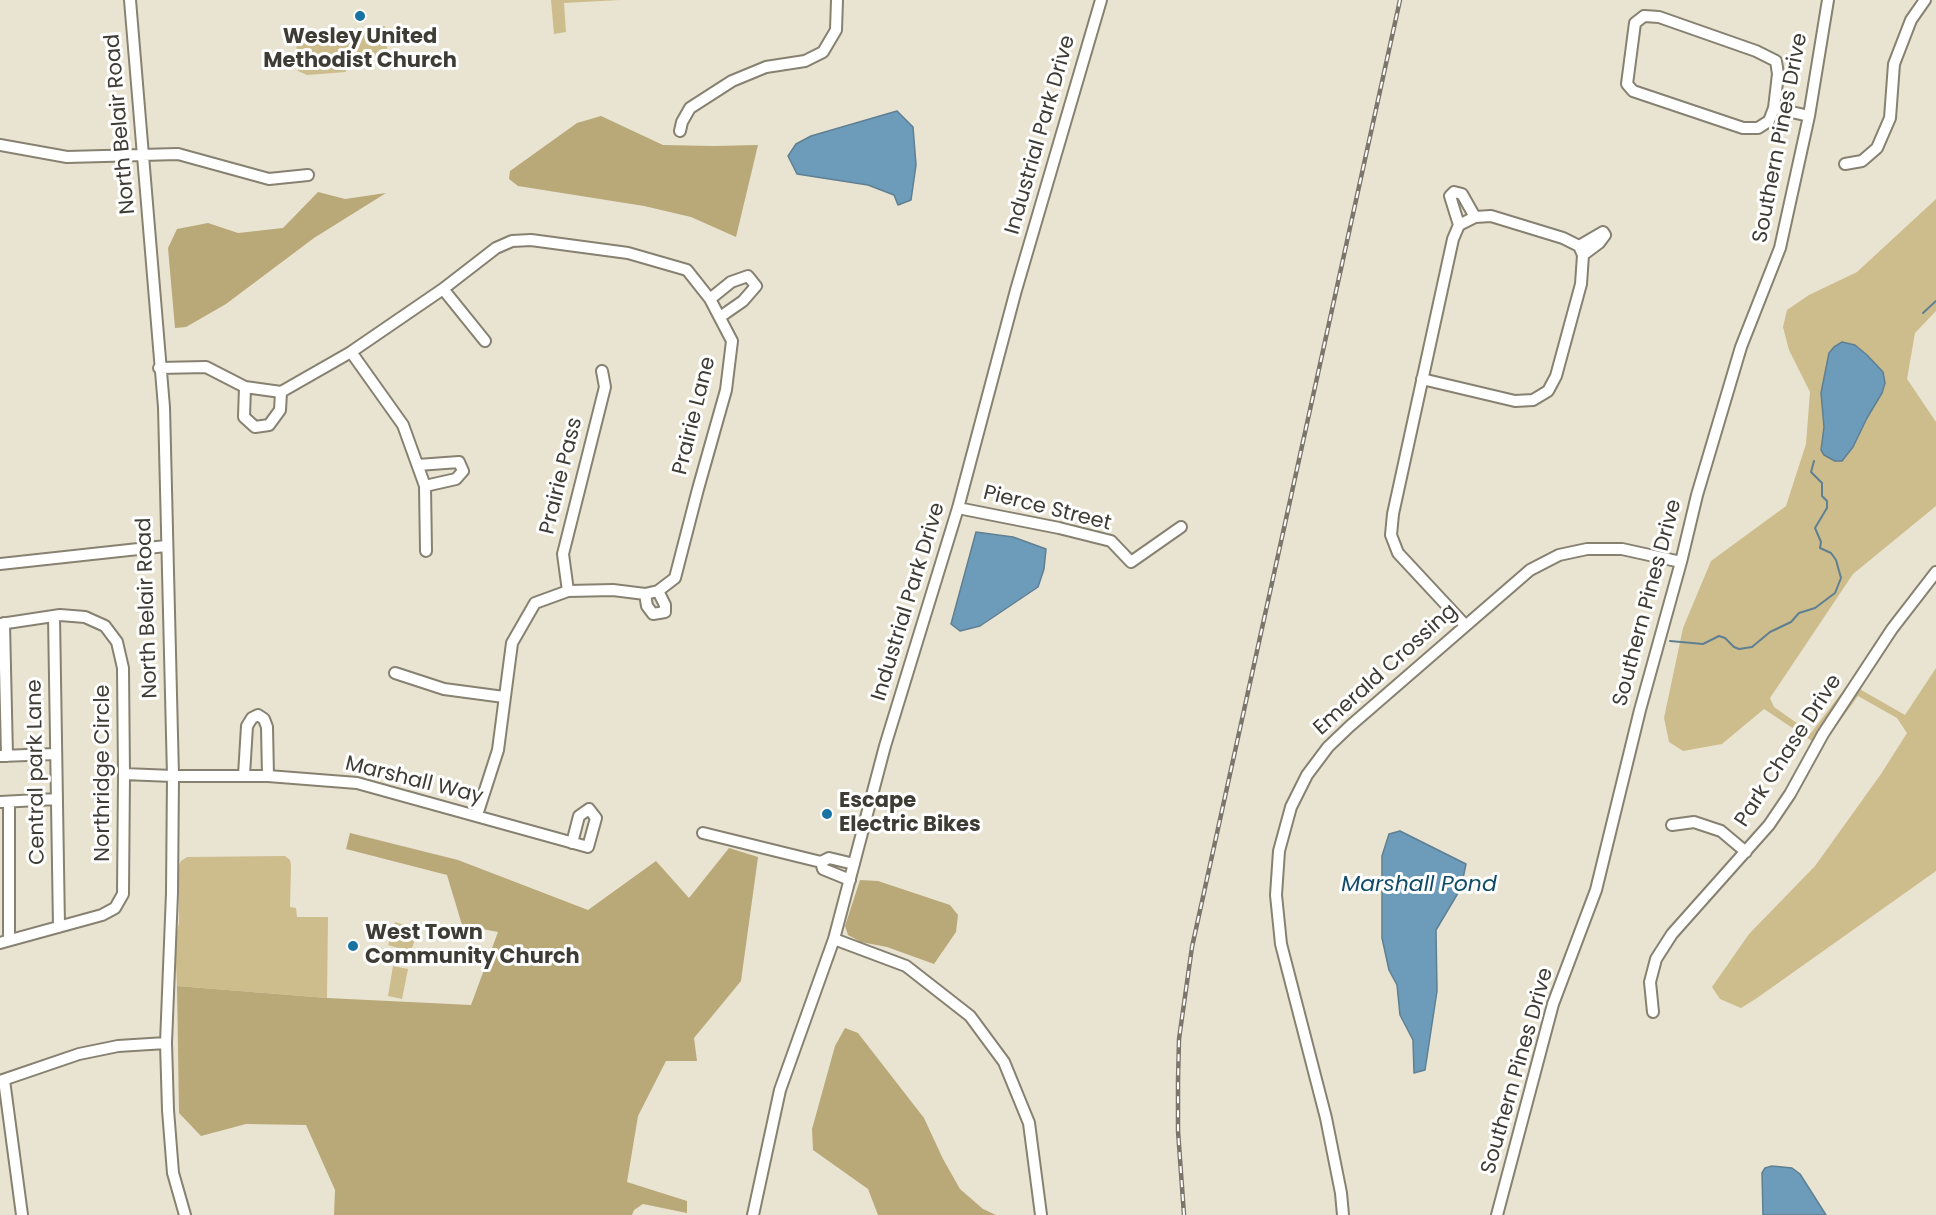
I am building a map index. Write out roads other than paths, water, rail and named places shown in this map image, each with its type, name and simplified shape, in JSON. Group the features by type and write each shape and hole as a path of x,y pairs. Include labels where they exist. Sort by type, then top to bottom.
{"street":[{"name":"North Belair Road","path":"130,0 164,407 173,776 172,893 166,1043 173,1173 185,1215"},
{"path":"680,131 690,108 732,81 766,67 805,61 823,52 836,30 837,0"},
{"name":"Industrial Park Drive","path":"753,1215 780,1090 834,939 885,746 958,508 1016,290 1101,0"},
{"name":"Southern Pines Drive","path":"1497,1215 1553,1004 1596,890 1640,710 1697,495 1741,347 1780,248 1809,116 1828,0"},
{"path":"1845,164 1862,161 1877,148 1890,118 1894,64 1911,20 1925,0"},
{"path":"1644,16 1659,17 1756,51 1776,61 1778,74 1774,108 1769,121 1758,128 1743,128 1633,91 1627,84 1635,23 1644,16"},
{"path":"1774,108 1809,116"},
{"path":"0,145 66,157 178,154 269,179 308,176"},
{"path":"1459,225 1450,196 1454,192 1461,194 1474,217"},
{"path":"1422,379 1515,401 1533,400 1548,391 1556,376 1581,284 1581,250 1563,238 1491,216 1474,217 1459,225 1453,239 1422,379 1393,514 1391,535 1398,552 1464,625"},
{"name":"Prairie Lane","path":"281,392 351,352 442,289 496,248 512,241 531,240 628,252 687,270 710,299 732,341 726,390 675,579 658,591"},
{"path":"710,299 731,282 747,276 756,286 743,301 720,317"},
{"path":"442,289 485,341"},
{"path":"351,352 404,424 425,486 426,551"},
{"path":"159,368 206,367 245,387 281,392 279,410 269,425 255,427 244,417 245,387"},
{"name":"Prairie Pass","path":"568,591 563,555 605,387 602,371"},
{"path":"418,465 459,462 463,471 456,479 425,486"},
{"name":"Pierce Street","path":"958,508 1111,541 1131,562 1181,527"},
{"path":"0,564 166,546"},
{"name":"Emerald Crossing","path":"1343,1215 1338,1175 1326,1118 1281,944 1275,896 1279,851 1291,807 1307,775 1328,747 1350,726 1530,570 1559,555 1587,549 1622,549 1681,562"},
{"name":"Park Chase Drive","path":"1653,1012 1650,982 1656,959 1672,934 1746,852 1790,794 1830,724 1892,629 1936,572"},
{"path":"477,815 498,750 512,643 535,603 568,591 613,590 645,594 658,591 665,605 665,612 653,614 647,606 645,594"},
{"name":"Northridge Circle","path":"2,623 54,616 85,617 105,626 117,642 123,668 124,774 123,894 115,908 102,915 5,942"},
{"name":"Central park Lane","path":"54,616 59,927"},
{"path":"2,623 4,756 56,754"},
{"path":"395,673 444,689 504,697"},
{"path":"244,775 247,726 252,718 258,716 264,719 267,728 268,776"},
{"name":"Marshall Way","path":"124,774 244,775 357,783 572,843"},
{"path":"5,942 4,802 57,799"},
{"path":"1672,825 1694,822 1721,831 1746,852"},
{"path":"703,833 821,862 829,858 854,864"},
{"path":"821,862 823,869 850,880"},
{"path":"834,939 906,966 970,1016 1004,1062 1029,1123 1041,1215"},
{"path":"22,1215 2,1081 79,1054 118,1046 166,1043"}],"water":[{"path":"897,111 913,127 916,165 911,200 898,205 894,195 868,185 797,174 788,156 796,144 811,136"},
{"path":"1842,342 1855,345 1867,355 1883,372 1885,383 1853,447 1842,461 1835,461 1824,455 1821,450 1824,427 1821,393 1829,353"},
{"path":"976,532 1013,537 1046,549 1044,569 1038,587 980,626 960,631 951,624"},
{"name":"Marshall Pond","path":"1400,831 1466,864 1461,888 1436,930 1437,991 1425,1070 1414,1073 1413,1040 1400,1015 1397,985 1389,970 1382,938 1382,856 1389,834"},
{"path":"1772,1166 1792,1168 1800,1174 1826,1215 1763,1215 1762,1173 1765,1168"}],"waterway":[{"path":"1923,313 1936,301"},
{"path":"1670,641 1703,644 1719,636 1739,649 1752,647 1770,632 1791,622 1799,613 1815,608 1835,593 1841,578 1836,560 1831,553 1820,548 1821,542 1815,528 1827,508 1827,501 1822,496 1822,483 1811,472 1814,461"}],"railway":[{"path":"1184,1215 1178,1131 1179,1039 1192,947 1400,0"}],"place":[{"name":"Wesley United Methodist Church","path":"360,16"},
{"name":"Escape Electric Bikes","path":"827,814"},
{"name":"West Town Community Church","path":"353,946"}]}
